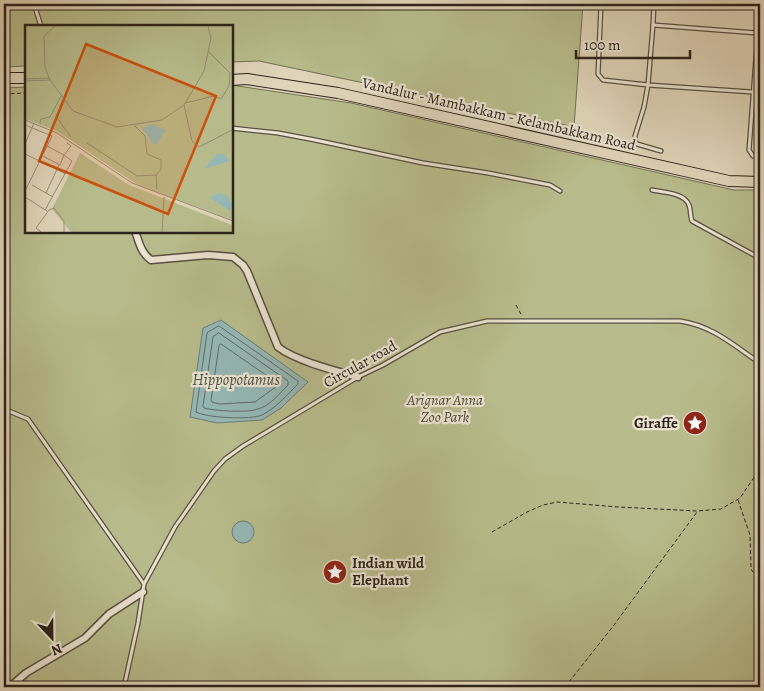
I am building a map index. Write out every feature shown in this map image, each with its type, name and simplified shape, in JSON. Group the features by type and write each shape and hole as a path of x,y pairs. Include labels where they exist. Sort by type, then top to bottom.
{"main road":[{"name":"Vandalur - Mambakkam - Kelambakkam Road","path":"232,73 248,73 338,90 730,175 760,175"},
{"path":"4,78 25,78"},
{"name":"Vandalur - Mambakkam - Kelambakkam Road","path":"232,80 247,79 338,90 729,181 760,182"},
{"path":"4,85 25,84"}],"street":[{"path":"135,232 142,250 152,260 208,255 233,258 243,265 247,271 278,347 286,353 336,372 358,377"},
{"path":"10,687 26,673 84,638 109,614 143,592"}],"lane":[{"path":"34,4 41,25"},
{"path":"601,4 598,74 603,80 752,92"},
{"path":"654,4 648,85 635,141 637,144 661,151"},
{"path":"760,4 748,150 753,156 760,157"},
{"path":"653,25 757,33"},
{"path":"232,128 278,133 423,164 488,173 550,185 560,191"},
{"path":"652,190 680,196 689,204 692,221 760,260"},
{"name":"Circular road","path":"124,687 138,623 144,584 175,527 214,471 225,459 243,446 358,377 383,365 440,332 487,321 680,321 697,324 711,330 760,363"},
{"path":"4,409 28,419 144,584"}],"path":[{"path":"4,94 25,93"},
{"path":"516,305 525,321"},
{"path":"492,532 543,505 557,502 697,511 721,509 738,500 755,476 760,464"},
{"path":"738,500 750,535 752,571 760,578"},
{"path":"565,687 620,617 697,511"}],"green space":[{"path":"4,4 583,4 574,127 259,61 232,62 232,25 25,25 25,66 4,67"},
{"name":"Arignar Anna Zoo Park","path":"232,85 351,103 734,190 760,190 760,687 4,687 4,88 25,87 25,232 232,232"}],"water":[{"name":"Hippopotamus","path":"221,320 308,382 281,408 262,420 217,423 190,417 203,328"},
{"path":"243,521 251,524 254,532 251,540 243,543 235,540 232,532 235,524"}],"place":[{"name":"Giraffe","path":"695,423"},
{"name":"Indian wild Elephant","path":"335,572"}]}
